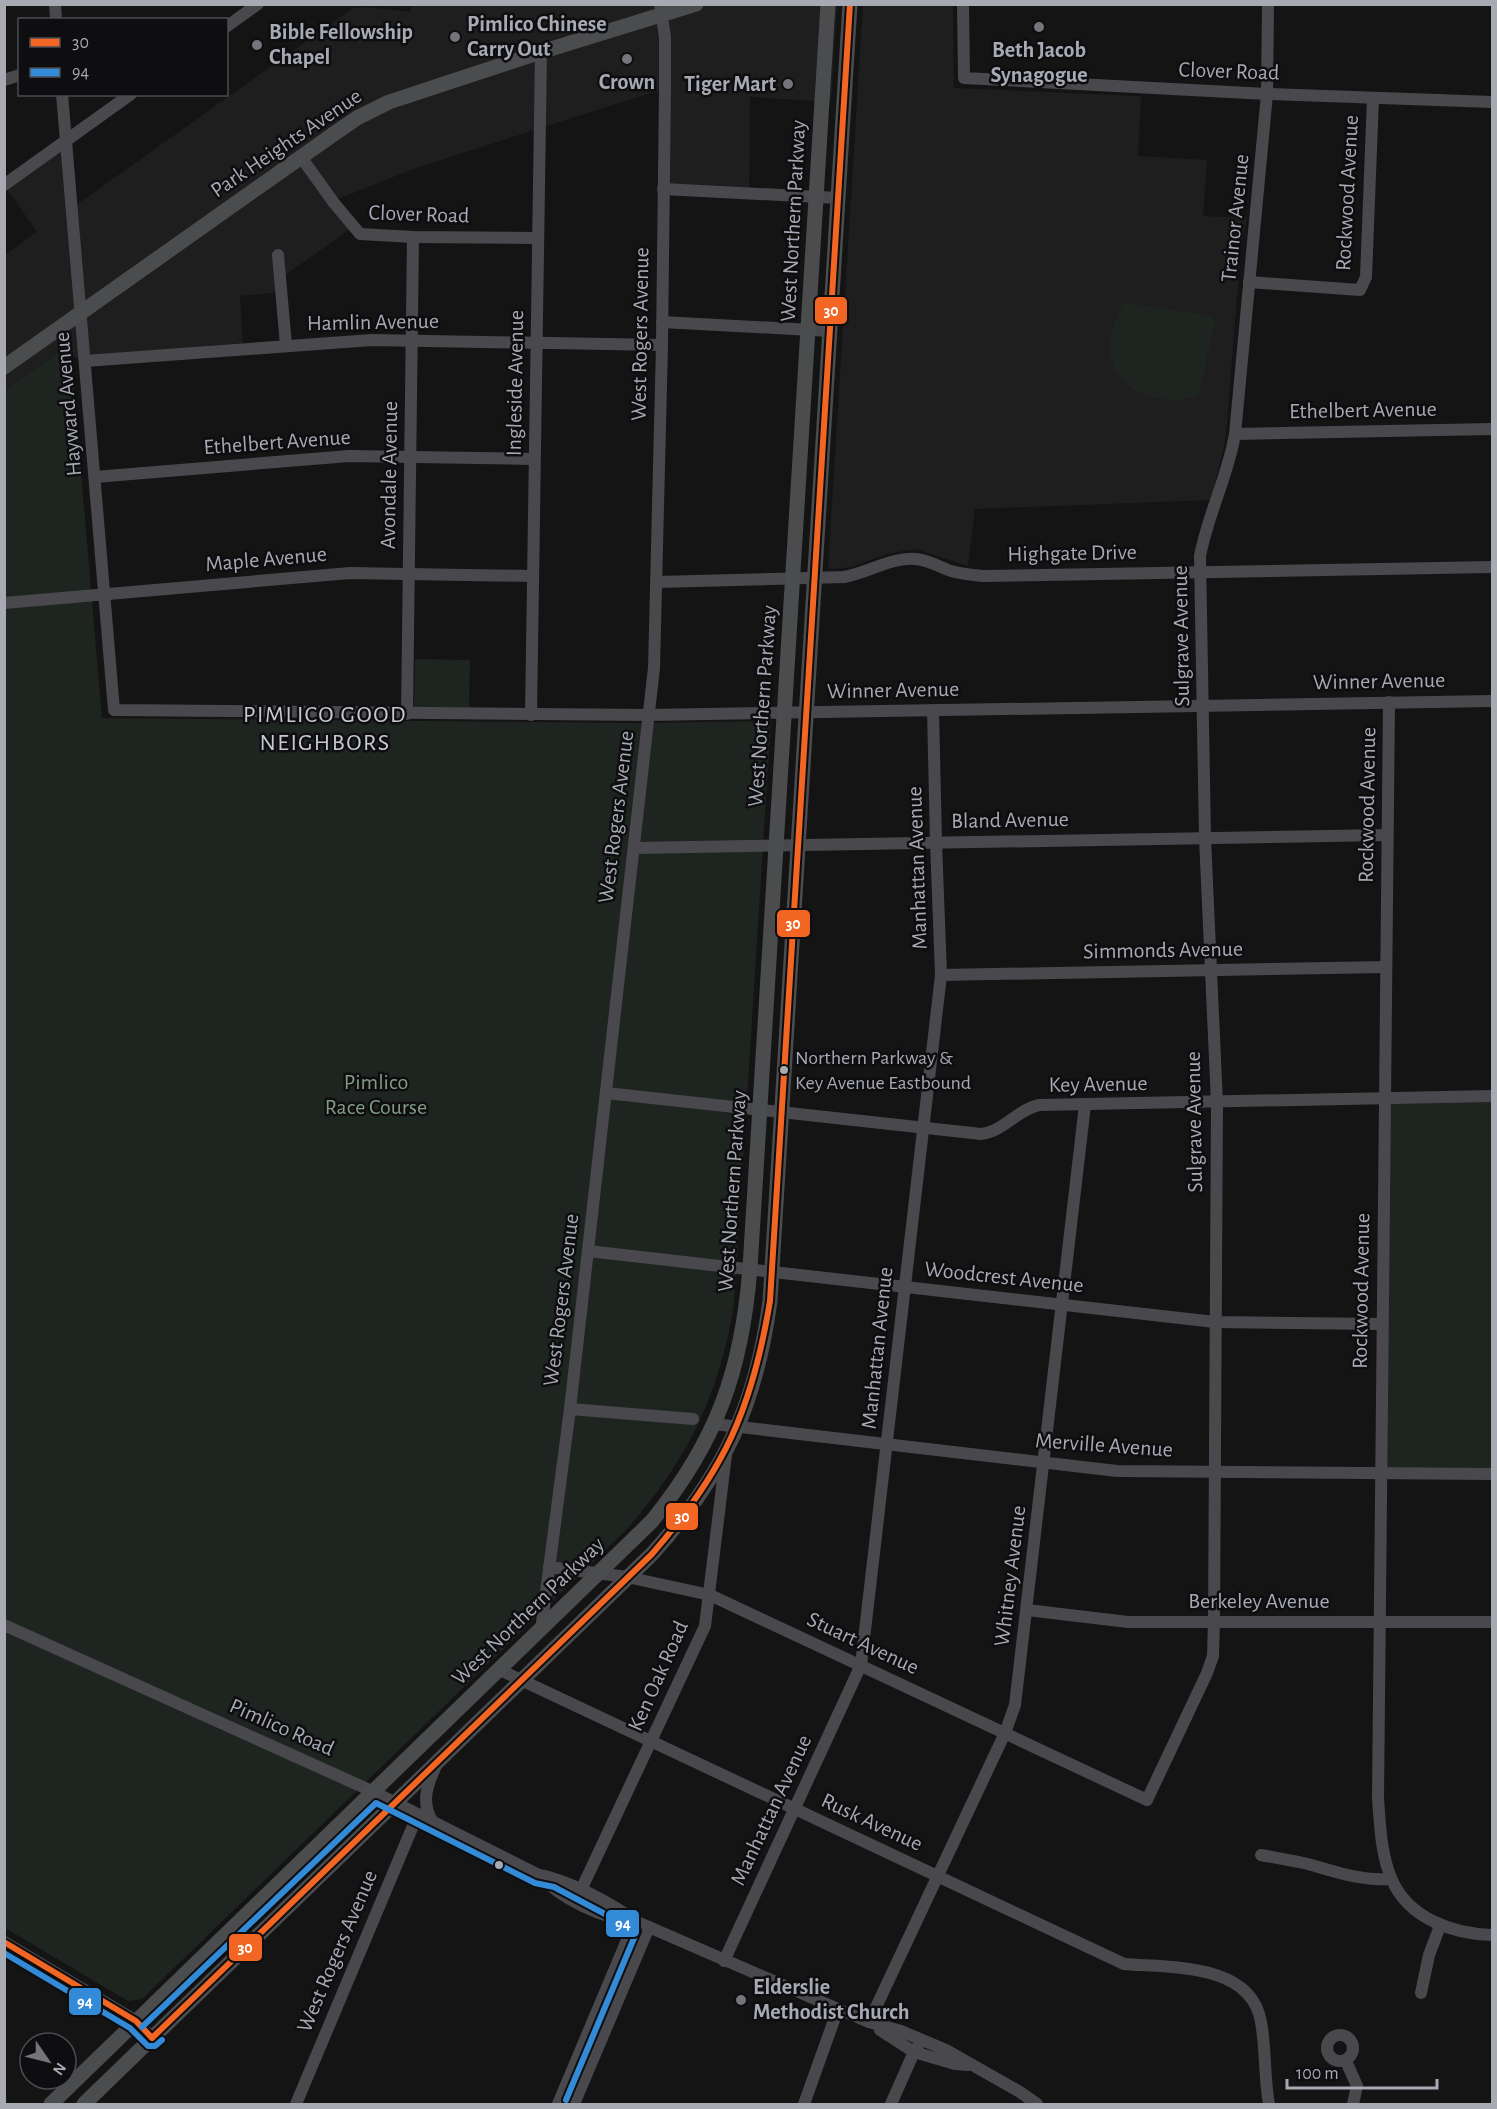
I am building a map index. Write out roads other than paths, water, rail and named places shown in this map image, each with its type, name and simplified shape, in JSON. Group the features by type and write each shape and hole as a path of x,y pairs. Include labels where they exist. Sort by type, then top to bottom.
{"main road":[{"name":"Park Heights Avenue","path":"4,367 357,118 389,102 661,10 696,4"},
{"name":"West Northern Parkway","path":"51,2104 600,1574 652,1521 689,1471 714,1424 727,1391 741,1346 750,1268 818,197 828,4"},
{"name":"West Northern Parkway","path":"84,2104 652,1554 687,1514 726,1451 738,1427 757,1375 766,1330 772,1270 850,4"}],"street":[{"path":"228,26 258,4"},
{"name":"Clover Road","path":"963,4 964,78 1267,94 1492,102"},
{"name":"Trainor Avenue","path":"1235,434 1267,94 1268,4"},
{"name":"West Rogers Avenue","path":"541,1630 570,1408 656,639 665,37 661,10"},
{"name":"Ingleside Avenue","path":"531,715 541,52"},
{"name":"Hayward Avenue","path":"62,96 114,711"},
{"path":"4,185 128,96"},
{"name":"Rockwood Avenue","path":"1250,282 1360,290 1366,277 1373,98"},
{"name":"Clover Road","path":"301,156 356,232 367,236 538,238"},
{"path":"663,189 838,198"},
{"name":"Avondale Avenue","path":"407,714 413,237"},
{"path":"278,255 286,345"},
{"path":"662,322 830,331"},
{"name":"Hamlin Avenue","path":"85,361 361,340 662,345"},
{"name":"Ethelbert Avenue","path":"1235,434 1492,429"},
{"name":"Sulgrave Avenue","path":"1147,1800 1211,1664 1214,1621 1217,1103 1205,838 1200,556 1228,465 1235,434"},
{"name":"Ethelbert Avenue","path":"95,477 349,456 534,459"},
{"name":"Highgate Drive","path":"657,582 815,580 857,575 887,563 905,559 926,560 962,574 983,576 1492,567"},
{"name":"Maple Avenue","path":"4,603 335,574 532,576"},
{"name":"Winner Avenue","path":"114,711 649,715 1492,701"},
{"name":"Rockwood Avenue","path":"1389,702 1378,1798 1382,1836 1391,1879"},
{"name":"Manhattan Avenue","path":"724,1961 861,1665 941,975 933,710"},
{"name":"Bland Avenue","path":"634,848 1388,835"},
{"name":"Simmonds Avenue","path":"941,975 1386,967"},
{"name":"Key Avenue","path":"606,1093 987,1134 1033,1107 1492,1096"},
{"name":"Whitney Avenue","path":"869,2022 1005,1733 1015,1706 1084,1105"},
{"name":"Woodcrest Avenue","path":"588,1251 772,1270 1215,1322 1382,1324"},
{"path":"570,1408 693,1419"},
{"name":"Merville Avenue","path":"714,1424 1117,1471 1492,1474"},
{"name":"Ken Oak Road","path":"581,1890 703,1633 710,1595 726,1451"},
{"name":"Stuart Avenue","path":"549,1567 627,1577 710,1595 1147,1800"},
{"name":"Berkeley Avenue","path":"1027,1610 1112,1621 1492,1622"},
{"name":"Pimlico Road","path":"4,1625 374,1792 539,1875 557,1878 635,1921 869,2022 901,2031 951,2053 1020,2092 1036,2104"},
{"name":"Rusk Avenue","path":"500,1670 1124,1964 1200,1970 1231,1981 1246,1992 1257,2008 1261,2020 1269,2104"},
{"path":"432,1821 426,1807 425,1796 429,1781 440,1759"},
{"name":"West Rogers Avenue","path":"296,2104 418,1814"},
{"path":"1261,1855 1305,1863 1362,1879 1391,1879 1407,1901 1440,1926 1492,1935"},
{"name":"Pimlico Road","path":"539,1875 551,1888 583,1904 618,1920 635,1921"},
{"path":"581,1890 583,1904"},
{"path":"558,2104 635,1921"},
{"path":"1421,1993 1429,1955 1440,1926"},
{"path":"574,2104 649,1927"},
{"path":"4,1942 136,2021 152,2038"},
{"path":"804,2104 838,2009"},
{"name":"Pimlico Road","path":"869,2022 914,2052 955,2064 972,2065"},
{"path":"891,2104 914,2052 922,2041"},
{"path":"1346,2061 1357,2086 1353,2104"}],"place":[{"name":"Beth Jacob Synagogue","path":"1039,27"},
{"name":"Pimlico Chinese Carry Out","path":"455,37"},
{"name":"Bible Fellowship Chapel","path":"257,45"},
{"name":"Crown","path":"627,59"},
{"name":"Tiger Mart","path":"788,84"},
{"name":"Northern Parkway & Key Avenue Eastbound","path":"784,1070"},
{"name":"Elderslie Methodist Church","path":"741,2000"}],"district":[{"name":"PIMLICO GOOD NEIGHBORS","path":"325,729"}],"park label":[{"name":"Pimlico Race Course","path":"376,1094"}]}
